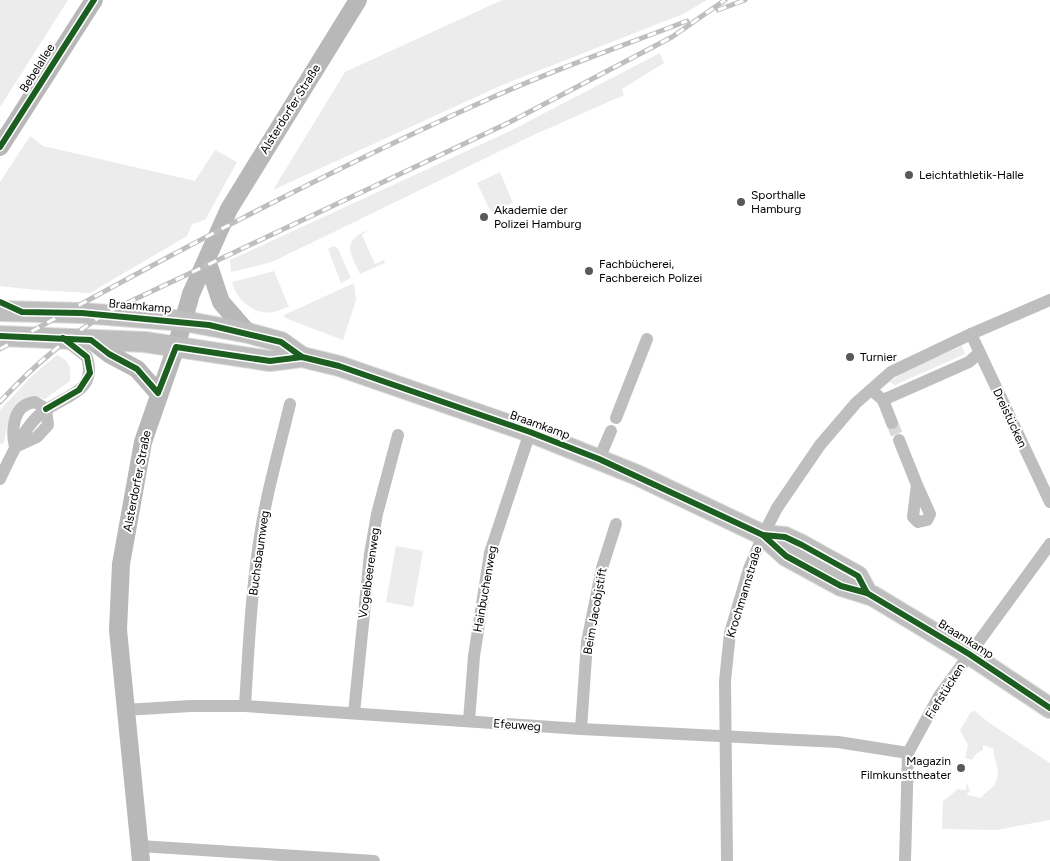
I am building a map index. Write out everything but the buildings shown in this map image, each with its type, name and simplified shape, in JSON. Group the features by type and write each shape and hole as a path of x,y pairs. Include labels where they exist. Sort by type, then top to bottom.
{"main road":[{"name":"Braamkamp","path":"0,311 82,313 184,321 248,333 281,342 302,358"},
{"name":"Braamkamp","path":"0,336 145,342 270,361 302,358 339,366 530,432 599,459 763,535 785,537 802,545 858,576 867,593 969,654 1050,708"}],"street":[{"name":"Bebelallee","path":"0,147 94,0"},
{"name":"Alsterdorfer Straße","path":"140,853 124,710 118,630 121,564 143,442 158,393 176,347 191,294 229,209 358,0"},
{"path":"207,260 221,302 248,333"},
{"name":"Krochmannstraße","path":"727,861 724,681 730,633 749,569 763,535 781,503 820,444 870,390 891,372 971,334 1050,300"},
{"path":"0,302 22,312"},
{"name":"Dreistücken","path":"971,334 1050,502"},
{"path":"0,479 15,447 33,421 46,409 79,390 90,373 86,357 63,338"},
{"path":"616,418 647,339"},
{"path":"91,340 136,369 158,393"},
{"path":"882,400 969,362 979,352"},
{"path":"870,390 882,400 892,423"},
{"path":"15,447 13,431 22,408 35,402 46,409"},
{"name":"Buchsbaumweg","path":"245,706 250,619 258,551 265,507 290,404"},
{"path":"599,459 611,431"},
{"name":"Hainbuchenweg","path":"469,721 474,656 489,558 530,432"},
{"name":"Vogelbeerenweg","path":"354,713 370,554 377,514 398,435"},
{"path":"900,440 918,485"},
{"name":"Beim Jacobjstift","path":"581,729 587,642 602,568 616,524"},
{"name":"Fiefstücken","path":"905,861 908,753 939,696 1050,544"},
{"name":"Efeuweg","path":"124,710 245,706 581,729 838,742 908,753"},
{"path":"140,853 374,861"}],"shaded area":[{"path":"0,0 68,0 0,107"},
{"path":"502,0 707,0 683,14 500,86 273,190 345,72"},
{"path":"660,53 664,63 622,89 624,95 527,138 272,262 231,272 230,260 508,132"},
{"path":"30,136 43,146 195,181 215,150 237,162 205,220 192,224 187,236 90,293 0,286 0,182"},
{"path":"500,172 513,203 491,212 477,183"},
{"path":"368,230 362,235 375,264 384,260 385,263 360,274 353,260 350,248 351,243 359,234"},
{"path":"334,246 338,249 351,278 341,283 328,249"},
{"path":"274,271 289,307 266,313 253,309 237,294 232,282"},
{"path":"354,283 356,300 343,340 285,318 284,315"},
{"path":"962,346 965,354 895,385 889,382 906,370"},
{"path":"57,355 69,365 70,381 45,399 28,397 17,404 10,416 4,443 0,444 0,410 32,376"},
{"path":"396,546 423,551 413,607 386,602"},
{"path":"975,711 988,722 1050,763 1050,820 996,830 942,829 943,801 958,789 966,790 967,782 970,792 967,795 981,798 995,784 997,778 998,769 994,757 994,749 983,745 983,750 976,754 972,760 965,758 968,745 960,730 971,712"}],"tunnel":[{"path":"892,423 899,440"}],"railway":[{"path":"0,402 52,352 110,311 508,123 672,37 725,0"},
{"path":"718,10 745,0"},
{"path":"0,349 121,282 366,156 515,87 687,21"}],"cycle path":[{"path":"0,147 94,0"},
{"path":"0,302 22,312 82,313 209,325 281,342 302,357"},
{"path":"0,336 91,340 109,354 137,369 158,393 176,347 270,361 302,357 339,366 530,432 599,459 763,535 786,556 841,586 867,593 969,654 1050,708"},
{"path":"46,409 79,390 90,373 87,357 63,338"},
{"path":"763,535 785,537 858,576 867,593"}],"place":[{"name":"Leichtathletik-Halle","path":"909,175"},
{"name":"Sporthalle Hamburg","path":"741,202"},
{"name":"Akademie der Polizei Hamburg","path":"484,217"},
{"name":"Fachbücherei, Fachbereich Polizei","path":"589,271"},
{"name":"Turnier","path":"850,357"},
{"name":"Magazin Filmkunsttheater","path":"961,768"}]}
